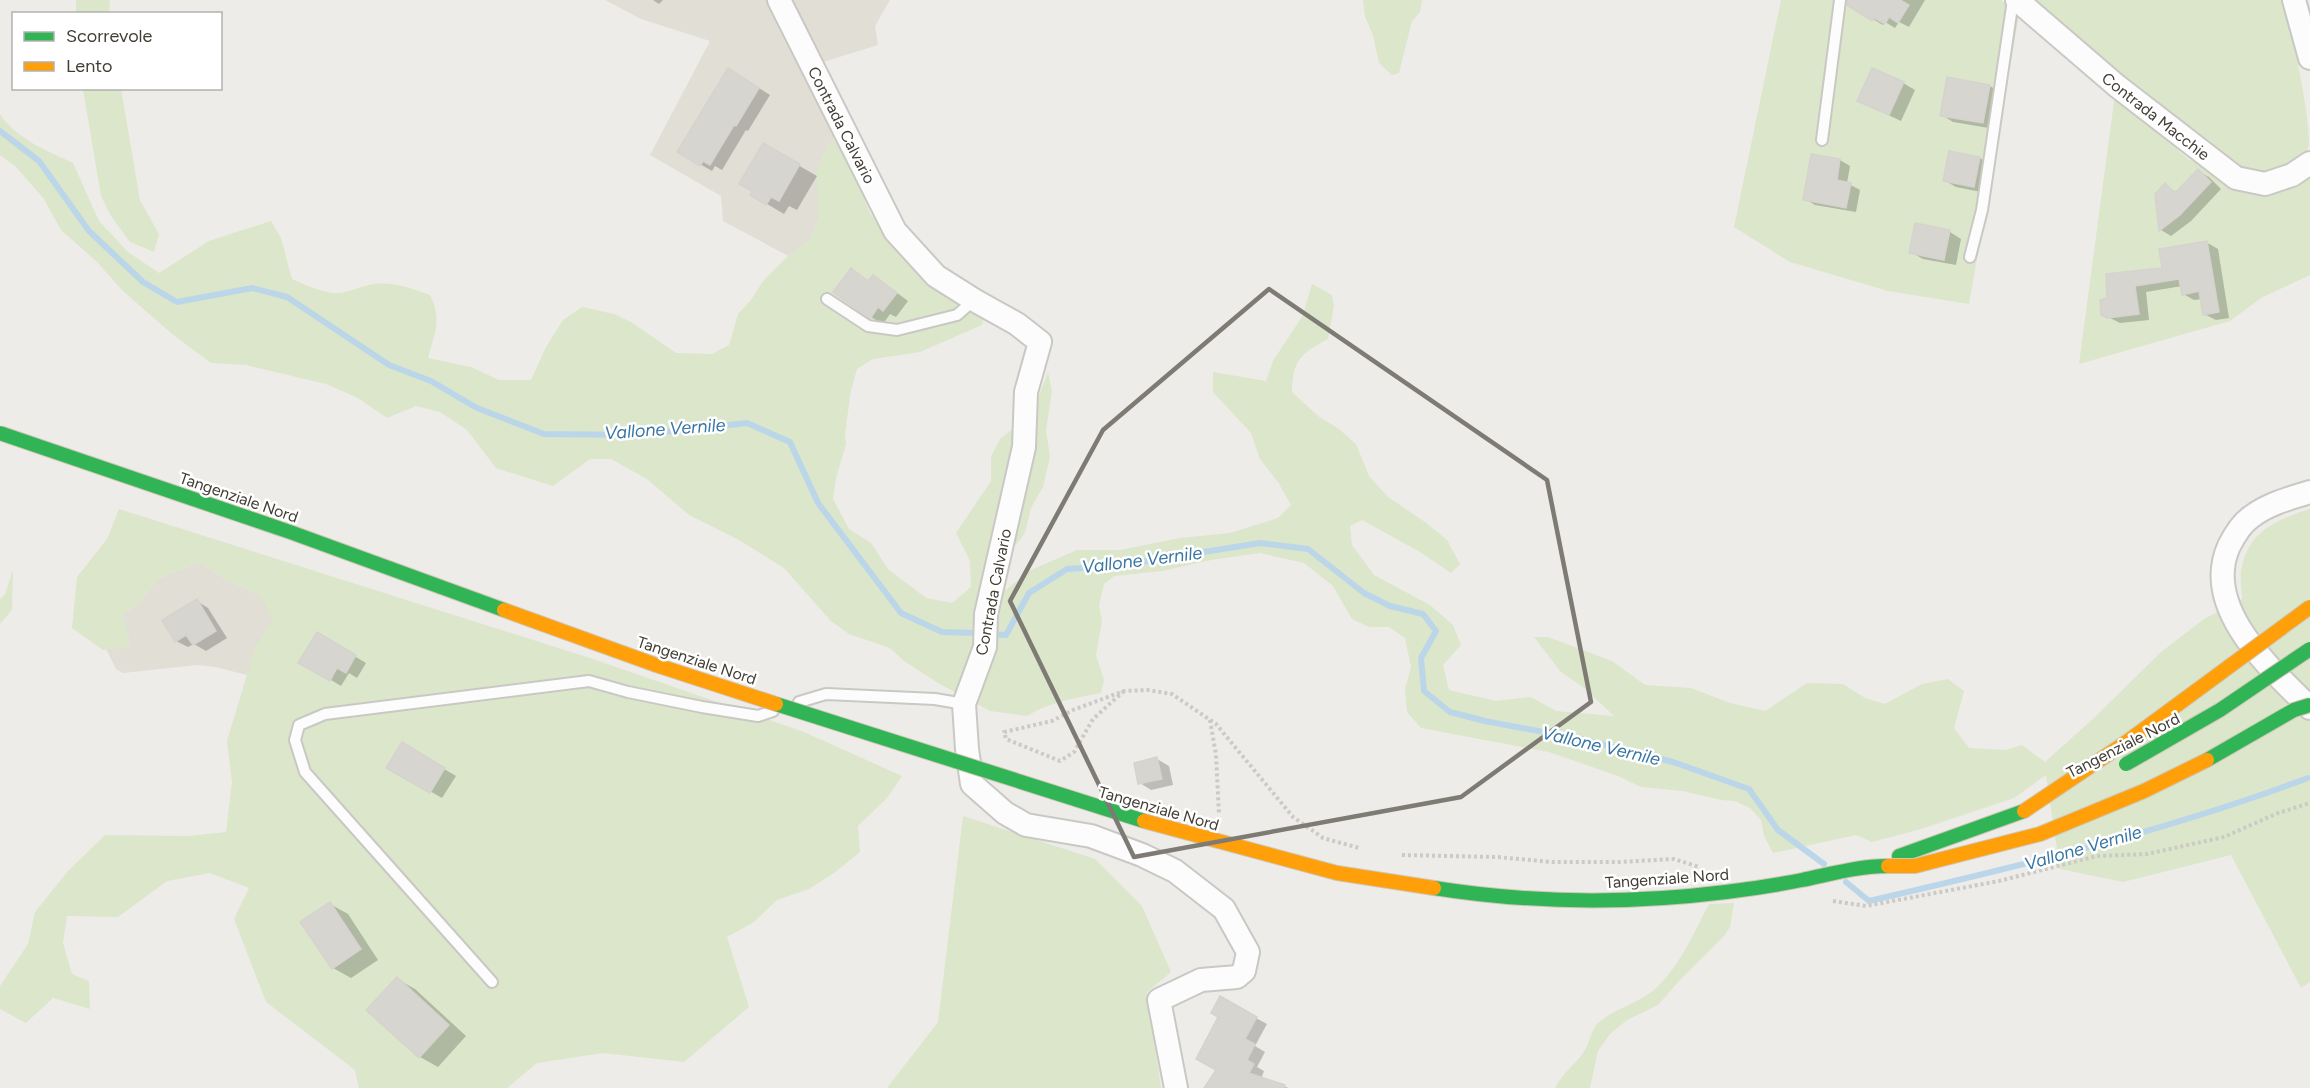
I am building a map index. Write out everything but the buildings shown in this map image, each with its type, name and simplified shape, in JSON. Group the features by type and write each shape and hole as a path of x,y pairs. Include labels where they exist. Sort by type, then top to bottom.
{"main road":[{"name":"Tangenziale Nord","path":"0,433 302,536 656,665 1114,813 1337,873 1453,891 1544,898 1636,900 1726,892 1802,880 1865,866 1917,851 2024,811 2105,774 2179,736 2265,682 2310,649"},
{"path":"2024,811 2128,741 2310,607"},
{"path":"1865,866 1915,866 2040,834 2145,791 2200,764 2294,710 2306,696"}],"street":[{"name":"Contrada Calvario","path":"779,0 895,231 936,276 1017,324 1040,342 1026,392 1024,447 986,614 985,647 964,704 972,784 1005,813 1026,825 1091,836 1142,855 1174,871 1224,909 1248,952 1244,971 1237,977 1200,980 1159,1000 1176,1088"},
{"name":"Contrada Macchie","path":"2017,0 2117,86 2236,178 2265,184 2292,176 2310,164"},
{"path":"2294,0 2310,58"},
{"path":"2306,696 2250,645 2240,630 2225,593 2222,575 2226,553 2234,535 2250,518 2278,502 2310,492"}],"lane":[{"path":"1822,140 1840,0"},
{"path":"1971,257 1982,210 2013,0"},
{"path":"827,299 868,326 897,330 957,315 974,300"},
{"path":"492,982 305,772 295,740 299,725 325,714 589,681 628,692 759,716 826,694 935,699 964,704"}],"path":[{"path":"1124,691 1093,719 1074,752 1060,761 1006,739 1004,732 1052,721 1073,710 1124,691 1147,690 1172,694 1210,719 1293,817 1323,838 1365,849"},
{"path":"1210,719 1216,755 1219,818"},
{"path":"1832,901 1866,906 1999,881 2097,856 2147,854 2224,837 2278,813 2310,803"},
{"path":"1395,854 1497,856 1552,862 1674,859 1702,868"}],"highlighted area":[{"path":"1269,289 1547,480 1591,702 1461,797 1134,857 1010,601 1103,430"}],"shaded area":[{"path":"605,0 890,0 875,26 878,45 807,67 834,139 826,148 818,198 819,218 810,240 788,256 723,221 721,196 650,155 710,41 641,19"},
{"path":"198,562 227,580 260,595 294,603 247,675 197,665 123,673 116,669 106,649 131,646 122,614 138,605 157,580"}],"green space":[{"path":"76,0 110,0 109,12 76,12"},
{"path":"1363,0 1422,0 1420,12 1412,21 1399,73 1392,75 1379,63 1373,35 1365,17"},
{"path":"1781,0 2001,0 2019,15 1969,304 1888,291 1790,262 1734,227"},
{"path":"2030,0 2284,0 2304,95 2309,132 2307,149 2300,158 2293,162 2259,172 2245,169 2221,157"},
{"path":"83,90 121,90 140,200 159,234 154,252 130,242 111,216 101,196"},
{"path":"2115,94 2188,159 2253,191 2279,188 2310,177 2310,275 2261,298 2230,321 2079,364"},
{"path":"0,114 15,131 43,149 73,163 99,221 128,252 159,273 209,241 271,221 281,238 292,279 331,293 385,283 408,287 430,295 436,311 436,319 435,333 428,358 471,367 499,380 531,380 546,347 563,320 582,307 614,314 631,322 676,353 712,354 729,345 738,314 751,300 763,281 788,256 810,240 819,218 816,171 826,148 834,139 847,155 870,213 896,248 985,314 982,325 920,352 873,359 857,369 851,390 845,434 846,444 836,478 833,499 849,529 871,543 888,569 926,598 952,603 971,587 970,561 956,533 991,481 991,457 1000,439 1037,401 1048,372 1052,391 1046,430 1050,457 1043,487 1031,508 1025,533 1013,548 985,569 1002,593 1031,570 1077,550 1120,550 1180,538 1230,533 1278,518 1291,505 1278,482 1260,459 1251,433 1213,392 1213,372 1266,381 1273,361 1303,315 1312,284 1332,295 1334,306 1328,339 1300,359 1294,372 1292,392 1318,416 1339,429 1356,444 1369,476 1388,497 1447,540 1460,564 1451,573 1420,552 1362,520 1350,526 1352,545 1374,575 1430,605 1453,625 1461,645 1443,665 1449,690 1496,701 1531,697 1556,711 1614,716 1584,688 1560,671 1534,637 1548,637 1612,661 1645,685 1691,688 1730,703 1765,711 1807,683 1843,684 1865,698 1885,704 1922,684 1948,679 1964,691 1954,728 1969,748 2006,750 2022,745 2045,762 2161,652 2204,619 2242,599 2241,570 2252,543 2267,528 2277,522 2310,509 2310,982 2301,988 2231,855 2123,882 2060,869 2046,775 2014,798 1921,829 1872,842 1856,835 1773,853 1764,836 1761,820 1750,808 1735,801 1683,791 1641,787 1618,776 1549,752 1421,728 1407,712 1405,689 1411,667 1405,638 1389,627 1369,627 1352,619 1333,586 1304,563 1260,553 1211,560 1162,571 1114,576 1104,584 1099,605 1102,621 1096,655 1104,680 1101,693 1053,704 1027,716 990,711 938,683 904,661 890,648 849,634 831,621 784,568 739,540 689,515 647,479 611,459 590,459 553,486 496,468 467,430 440,412 416,406 387,418 358,398 326,384 246,365 211,363 172,334 123,291 96,261 61,230 44,199 16,167 0,155"},
{"path":"119,509 593,659 804,732 902,776 887,798 858,826 860,852 809,889 777,900 754,922 727,937 749,1007 684,1062 603,1053 537,1063 507,1088 359,1088 355,1070 266,1002 234,919 249,888 210,873 167,881 118,917 67,916 63,943 72,974 89,981 90,1009 53,998 26,1023 0,1009 0,986 28,944 35,912 68,871 105,835 188,836 226,832 232,782 227,741 255,648 273,620 260,595 227,580 198,562 157,580 138,605 122,614 131,646 103,650 72,628 77,577 107,539"},
{"path":"13,570 12,610 0,624 0,599 5,594"},
{"path":"963,816 1095,859 1142,906 1171,972 1147,992 1161,1088 887,1088 938,1022"},
{"path":"1734,903 1730,927 1724,936 1658,1005 1627,1020 1610,1034 1598,1051 1590,1088 1555,1088 1583,1053 1598,1023 1647,995 1663,981 1685,950 1709,904"}],"waterway":[{"name":"Vallone Vernile","path":"0,131 39,161 89,231 143,282 177,302 252,288 287,297 389,365 431,381 477,408 544,434 637,435 747,423 790,442 818,503 901,613 942,632 980,633"},
{"name":"Vallone Vernile","path":"990,634 1006,635 1029,593 1067,569 1116,566 1260,543 1308,549 1364,593 1390,606 1423,614 1436,631 1421,658 1424,691 1450,712 1581,739 1673,762 1749,789 1778,830 1824,864"},
{"name":"Vallone Vernile","path":"1846,882 1869,901 2091,847 2200,815 2308,778"}],"traffic: fast":[{"path":"0,433 290,532 504,610"},
{"path":"2126,764 2220,710 2310,649"},
{"path":"776,704 1144,821"},
{"path":"2207,760 2294,710 2310,705"},
{"path":"1899,856 2024,811"},
{"path":"1434,888 1543,899 1653,899 1745,890 1855,869 1888,866"}],"traffic: slow":[{"path":"2024,811 2128,741 2310,607"},
{"path":"504,610 656,665 776,704"},
{"path":"1888,866 1915,866 2040,834 2144,791 2207,760"},
{"path":"1144,821 1337,873 1434,888"}]}
